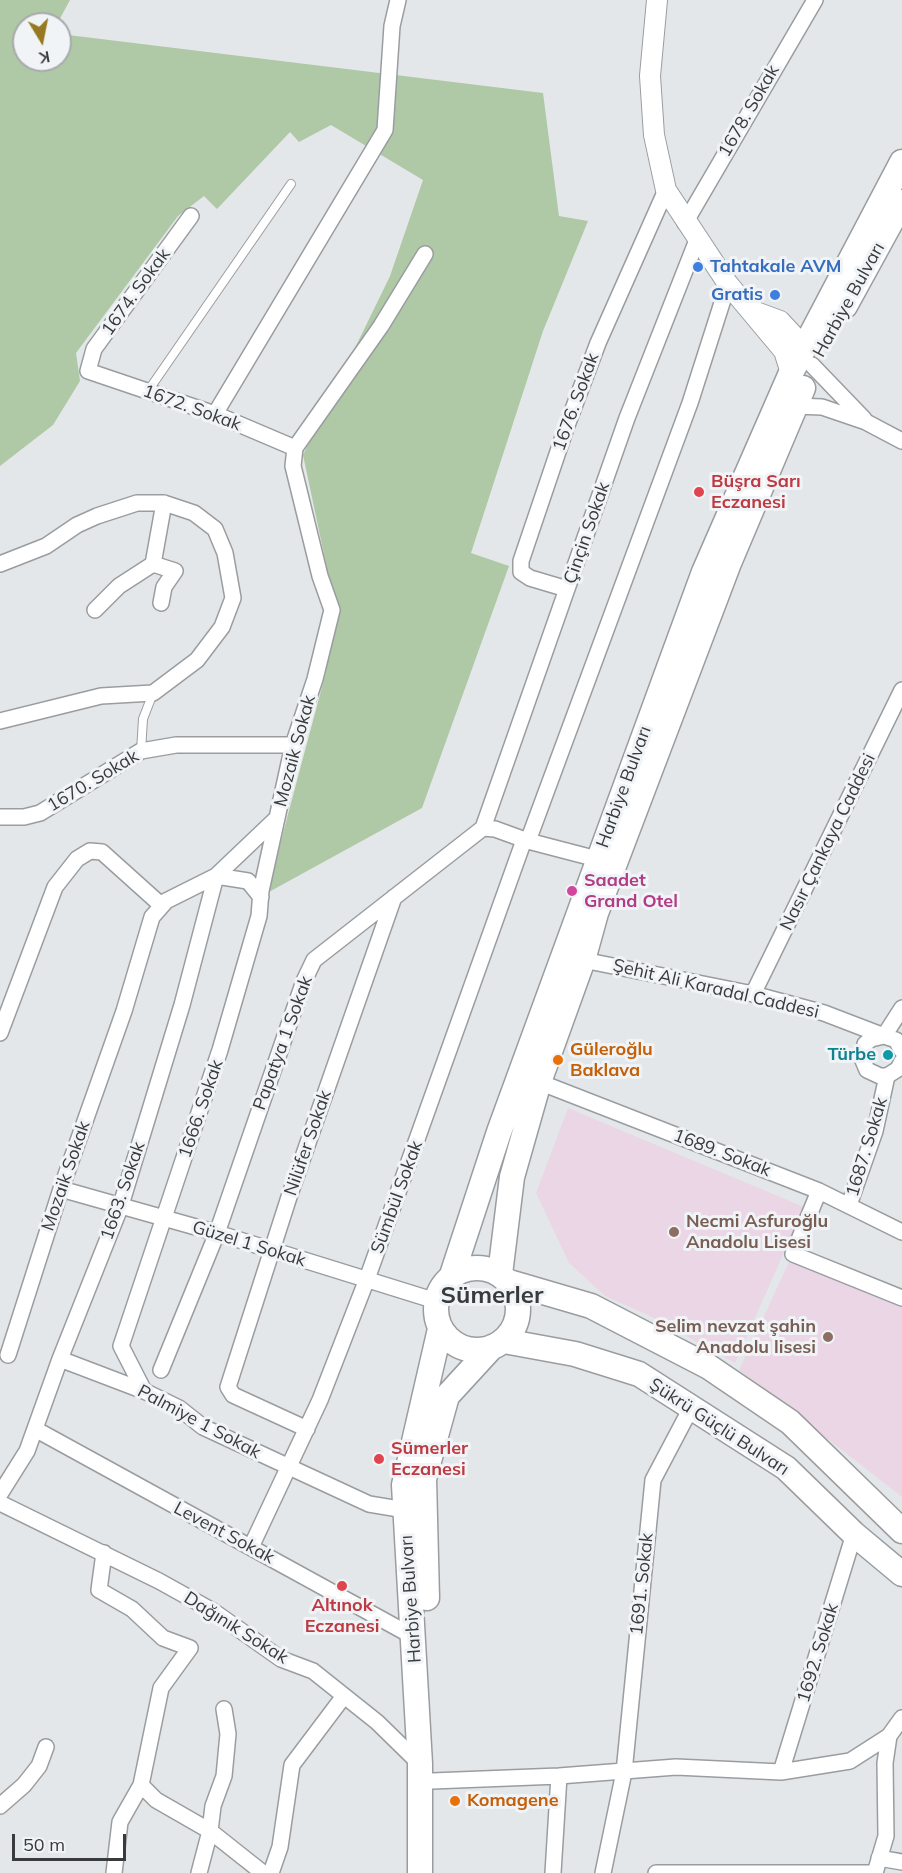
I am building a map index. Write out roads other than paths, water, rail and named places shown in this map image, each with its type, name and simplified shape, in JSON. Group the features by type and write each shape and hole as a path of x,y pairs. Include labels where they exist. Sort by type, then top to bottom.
{"main road":[{"name":"Harbiye Bulvarı","path":"433,1873 404,1485 440,1329 436,1301 439,1291 452,1275 499,1132 597,859 704,572 803,362 902,162"},
{"name":"Harbiye Bulvarı","path":"420,1873 426,1772 424,1479 447,1396 498,1344 517,1319 519,1306 505,1278 512,1177 539,1083 583,960 596,913 729,563 795,406 803,362 902,202"},
{"path":"452,1275 476,1268 591,1306 709,1367 790,1422 902,1531"},
{"path":"440,1329 458,1346 481,1350 498,1344"},
{"name":"Şükrü Güçlü Bulvarı","path":"498,1344 575,1354 639,1374 786,1468 854,1534 901,1575"}],"street":[{"path":"215,414 385,130 392,26 398,0"},
{"path":"657,0 650,76 654,135 666,190 685,223 728,284 784,351 803,362 866,422"},
{"name":"1678. Sokak","path":"685,223 815,0"},
{"name":"1676. Sokak","path":"567,589 530,578 521,572 521,561 566,428 598,343 666,190"},
{"name":"1674. Sokak","path":"88,371 94,349 190,216"},
{"name":"Çinçin Sokak","path":"483,828 627,418 697,240"},
{"path":"295,448 381,326 425,254"},
{"name":"Sümbül Sokak","path":"251,1547 307,1429 367,1279 526,841 690,403 728,284"},
{"path":"751,310 780,321 803,362"},
{"name":"1672. Sokak","path":"88,371 215,414 295,448"},
{"path":"795,406 822,407 866,422 902,441"},
{"name":"Mozaik Sokak","path":"9,1355 60,1189 124,1011 153,917 161,905 216,876 278,818 293,745 317,670 332,610 320,576 293,466 295,448"},
{"path":"0,564 46,546 77,525 97,516 137,503 164,503 194,513 215,529 225,553 233,598 222,627 198,660 153,693 101,696 0,720"},
{"path":"95,610 118,586 153,564 164,503"},
{"path":"153,564 175,571 164,587 161,603"},
{"name":"Nasır Çankaya Caddesi","path":"753,994 902,690"},
{"name":"1670. Sokak","path":"0,817 24,817 40,813 141,751 176,745 293,745"},
{"name":"1666. Sokak","path":"144,1391 121,1346 220,1050 259,916 278,818"},
{"path":"483,828 495,829 526,841 597,859"},
{"name":"Papatya 1 Sokak","path":"161,1370 217,1233 296,1002 314,960 483,828"},
{"path":"0,1033 55,887 77,859 90,851 102,852 161,905"},
{"path":"216,876 248,881 261,897"},
{"name":"1663. Sokak","path":"0,1494 27,1451 60,1359 120,1208 182,1005 216,876"},
{"name":"Nilüfer Sokak","path":"307,1429 230,1391 228,1387 272,1250 394,897"},
{"name":"Şehit Ali Karadal Caddesi","path":"583,960 753,994 824,1013 884,1036"},
{"path":"884,1036 902,1008"},
{"path":"887,1076 880,1076 867,1070 862,1058 862,1050 871,1039 884,1036 896,1040 902,1051"},
{"name":"1687. Sokak","path":"849,1205 875,1131 887,1076 898,1069 902,1060"},
{"name":"1689. Sokak","path":"539,1083 819,1191 902,1232"},
{"name":"Güzel 1 Sokak","path":"60,1189 120,1208 217,1233 436,1301"},
{"path":"819,1191 793,1254 902,1298"},
{"name":"Palmiye 1 Sokak","path":"60,1359 144,1391 179,1408 203,1427 369,1504 405,1510"},
{"name":"1691. Sokak","path":"603,1873 624,1772 653,1480 692,1406"},
{"name":"Levent Sokak","path":"35,1429 414,1636"},
{"name":"Dağınık Sokak","path":"0,1503 104,1553 213,1611 281,1659 313,1671 377,1722 426,1772"},
{"name":"1692. Sokak","path":"781,1772 854,1534"},
{"path":"104,1553 99,1590 132,1610 163,1638 190,1648 161,1688 141,1785 120,1822 114,1873"},
{"path":"271,1873 280,1847 292,1765 344,1696"},
{"path":"199,1873 210,1831 213,1806 224,1776 228,1734 224,1709"},
{"path":"426,1772 559,1776 676,1767 781,1772 850,1761 889,1736 902,1718"},
{"path":"877,1868 886,1836 885,1763 889,1736"},
{"path":"0,1806 24,1785 39,1766 46,1747"},
{"path":"553,1873 559,1776"},
{"path":"141,1785 156,1800 210,1831 263,1873"},
{"path":"656,1873 877,1868 902,1862"}],"lane":[{"path":"148,391 291,184"},
{"path":"141,751 143,719 153,693"}],"place":[{"name":"Tahtakale AVM","path":"698,267"},
{"name":"Gratis","path":"775,295"},
{"name":"Büşra Sarı Eczanesi","path":"699,492"},
{"name":"Saadet Grand Otel","path":"572,891"},
{"name":"Türbe","path":"888,1055"},
{"name":"Güleroğlu Baklava","path":"558,1060"},
{"name":"Necmi Asfuroğlu Anadolu Lisesi","path":"674,1232"},
{"name":"Selim nevzat şahin Anadolu lisesi","path":"828,1337"},
{"name":"Sümerler Eczanesi","path":"379,1459"},
{"name":"Altınok Eczanesi","path":"342,1586"},
{"name":"Komagene","path":"455,1801"}],"district":[{"name":"Sümerler","path":"492,1296"}]}
